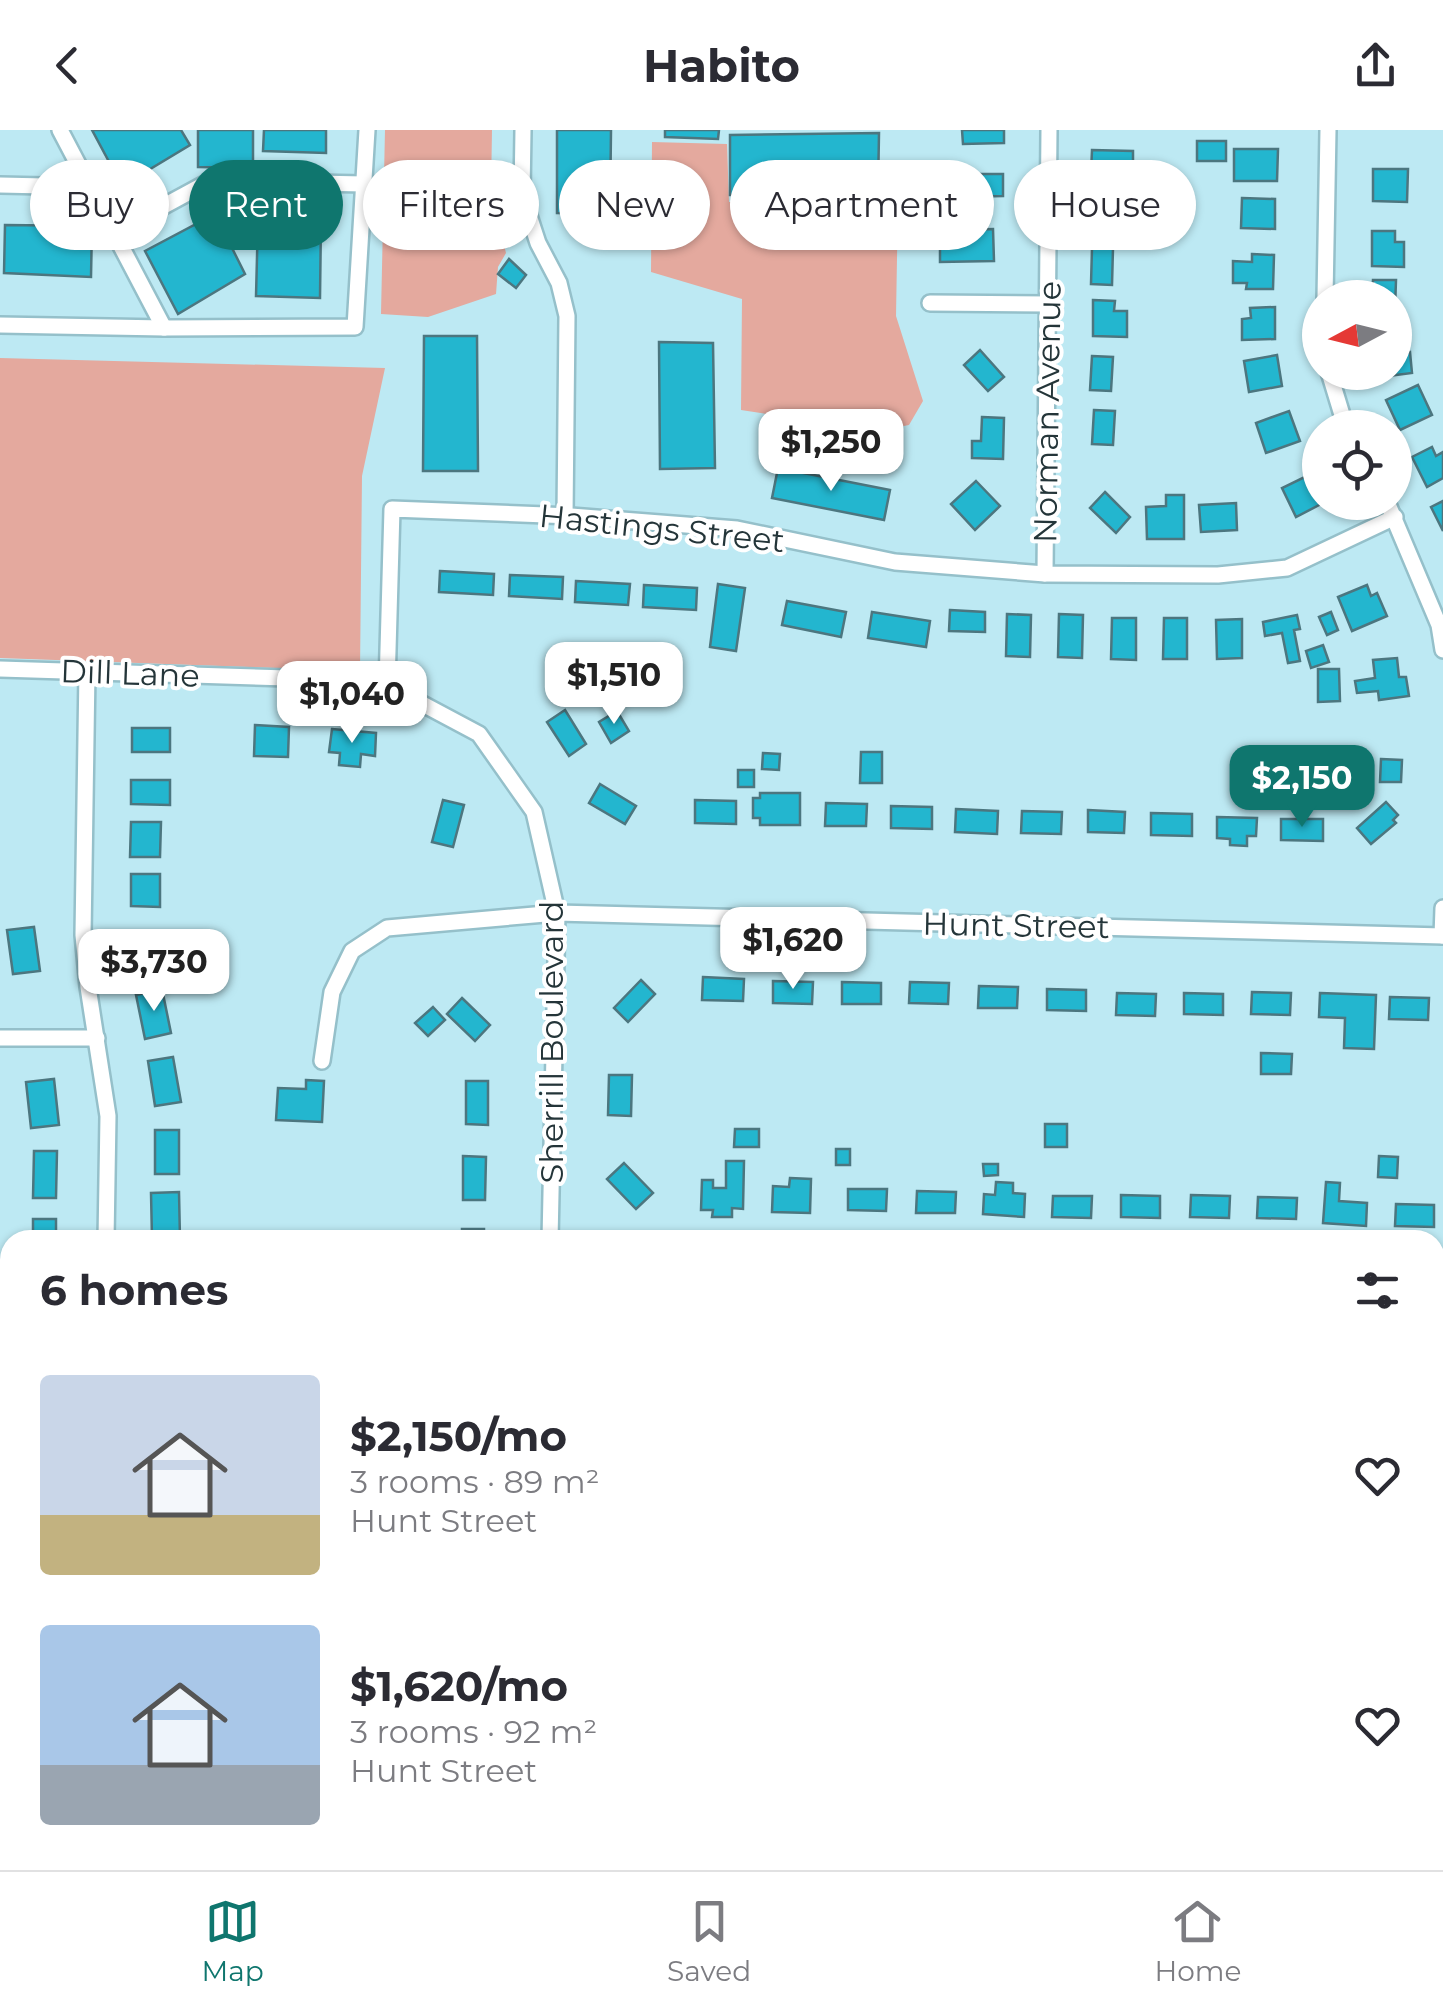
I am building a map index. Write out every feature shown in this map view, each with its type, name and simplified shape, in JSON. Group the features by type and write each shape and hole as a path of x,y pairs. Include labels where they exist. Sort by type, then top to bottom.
{"street":[{"path":"60,130 76,160"},
{"path":"366,160 368,130"},
{"path":"523,130 522,194 538,243 559,283 567,316 565,516"},
{"name":"Norman Avenue","path":"1045,574 1049,130"},
{"path":"1325,280 1328,130"},
{"path":"169,203 210,181 363,184"},
{"path":"0,185 30,186"},
{"path":"0,325 355,327 363,200"},
{"path":"123,250 164,328"},
{"path":"930,303 1048,304"},
{"name":"Hastings Street","path":"387,685 392,508 737,529 895,562 1045,574 1218,575 1287,568 1373,520"},
{"path":"1395,520 1441,625 1443,650"},
{"name":"Dill Lane","path":"0,668 320,679"},
{"path":"88,671 83,936 108,1116 106,1230"},
{"name":"Sherrill Boulevard","path":"320,679 387,685 479,734 534,812 557,913 550,1230"},
{"path":"1442,936 1443,908"},
{"name":"Hunt Street","path":"322,1062 332,992 352,952 387,928 557,913 1442,936"},
{"path":"0,1038 97,1038"}],"shaded area":[{"path":"385,130 492,130 492,160 384,160"},
{"path":"652,142 727,144 730,250 897,250 896,316 923,401 909,425 878,431 741,410 742,299 651,272 651,250 710,250 710,160 652,160"},
{"path":"382,250 505,250 498,267 496,294 428,317 381,314"},
{"path":"0,358 385,368 362,476 360,671 0,658"}],"building":[{"path":"92,130 181,130 190,145 165,160 108,160"},
{"path":"198,130 253,130 253,160 198,160"},
{"path":"264,130 326,130 326,153 263,151"},
{"path":"557,130 611,130 611,160 559,160 557,213"},
{"path":"665,130 719,130 718,139 665,137"},
{"path":"962,130 1004,130 1004,143 963,144"},
{"path":"879,133 879,160 730,160 730,135"},
{"path":"1197,141 1226,141 1226,161 1197,161"},
{"path":"1234,149 1278,149 1277,181 1234,181"},
{"path":"1092,150 1133,151 1133,160 1092,160"},
{"path":"1373,169 1408,169 1407,202 1373,201"},
{"path":"994,174 1003,174 1003,196 994,196"},
{"path":"1242,198 1275,199 1275,229 1241,228"},
{"path":"5,225 30,225 30,250 92,250 91,277 4,273"},
{"path":"189,228 189,250 233,250 245,274 178,314 145,251 169,250 169,238"},
{"path":"1372,231 1395,231 1395,242 1404,242 1404,267 1372,266"},
{"path":"257,250 321,250 320,298 256,296"},
{"path":"940,250 994,250 994,261 940,262"},
{"path":"1092,250 1113,250 1112,285 1091,284"},
{"path":"1252,254 1274,255 1273,289 1246,289 1247,283 1233,283 1233,261 1252,262"},
{"path":"509,259 526,275 516,288 498,274"},
{"path":"1093,300 1115,301 1114,311 1127,311 1127,337 1093,336"},
{"path":"1275,307 1275,339 1242,340 1242,319 1251,318 1250,308"},
{"path":"424,336 477,336 478,471 423,471"},
{"path":"659,342 713,343 715,468 660,469"},
{"path":"980,350 1004,377 988,391 964,365"},
{"path":"1277,355 1282,386 1249,392 1244,361"},
{"path":"1092,356 1113,357 1111,391 1090,390"},
{"path":"1418,385 1432,415 1412,424 1412,410 1391,410 1386,400"},
{"path":"1094,410 1115,411 1113,445 1092,444"},
{"path":"1289,411 1300,441 1266,453 1256,423"},
{"path":"982,417 1004,418 1003,459 972,458 972,441 981,441"},
{"path":"1432,447 1436,456 1443,452 1443,478 1427,487 1412,457"},
{"path":"778,468 890,490 884,520 772,498"},
{"path":"1302,478 1302,514 1296,517 1282,488"},
{"path":"976,481 1000,506 975,530 951,504"},
{"path":"1105,492 1130,517 1116,533 1090,508"},
{"path":"1166,495 1184,495 1184,539 1147,539 1146,507 1166,506"},
{"path":"1443,501 1443,531 1431,507"},
{"path":"1236,503 1237,530 1201,532 1199,505"},
{"path":"440,571 494,574 493,595 439,592"},
{"path":"510,575 563,577 562,599 509,596"},
{"path":"576,581 630,584 628,605 575,602"},
{"path":"718,584 745,588 736,651 710,647"},
{"path":"644,585 697,588 696,610 643,607"},
{"path":"1367,585 1371,596 1377,593 1387,616 1352,631 1338,597"},
{"path":"787,601 846,612 841,637 782,625"},
{"path":"950,610 985,612 985,632 949,631"},
{"path":"872,612 930,621 926,647 868,638"},
{"path":"1331,612 1338,630 1327,635 1319,617"},
{"path":"1007,614 1031,615 1030,657 1006,656"},
{"path":"1059,614 1083,615 1082,658 1058,657"},
{"path":"1297,615 1300,629 1294,630 1300,661 1288,663 1282,633 1265,636 1263,622"},
{"path":"1112,618 1136,618 1136,660 1111,659"},
{"path":"1164,618 1187,618 1187,659 1163,659"},
{"path":"1242,619 1242,658 1217,659 1216,620"},
{"path":"1323,645 1329,662 1311,668 1306,651"},
{"path":"1397,658 1399,677 1406,677 1409,696 1379,700 1378,691 1357,693 1355,681 1375,678 1373,660"},
{"path":"1318,669 1339,669 1340,701 1318,702"},
{"path":"565,710 586,744 569,756 547,722"},
{"path":"617,711 629,731 611,743 599,722"},
{"path":"255,725 289,727 288,757 254,756"},
{"path":"132,728 170,728 170,752 132,752"},
{"path":"332,729 376,733 375,756 361,754 360,767 339,765 340,753 329,752"},
{"path":"861,752 882,752 882,783 860,783"},
{"path":"763,753 780,754 779,770 762,769"},
{"path":"1381,759 1402,760 1401,782 1380,782"},
{"path":"738,770 754,770 754,787 738,787"},
{"path":"1317,776 1335,776 1335,795 1317,795"},
{"path":"131,780 170,780 170,805 131,804"},
{"path":"600,784 636,806 625,824 589,803"},
{"path":"760,793 800,793 800,825 760,825 760,818 753,818 753,798 760,798"},
{"path":"443,800 464,805 453,847 432,842"},
{"path":"695,800 736,801 736,824 695,823"},
{"path":"1386,802 1398,815 1393,820 1396,823 1371,844 1357,828"},
{"path":"826,803 867,804 866,826 825,826"},
{"path":"891,806 932,807 932,829 891,828"},
{"path":"956,809 998,811 997,834 955,832"},
{"path":"1088,810 1125,812 1124,833 1088,832"},
{"path":"1022,811 1062,812 1061,834 1021,833"},
{"path":"1151,813 1192,814 1192,836 1151,835"},
{"path":"1217,817 1257,818 1256,836 1247,836 1247,846 1230,845 1230,839 1217,838"},
{"path":"1281,819 1323,819 1323,841 1281,840"},
{"path":"131,822 161,822 160,857 130,857"},
{"path":"131,874 160,874 160,907 131,906"},
{"path":"34,927 40,971 13,974 7,930"},
{"path":"131,938 170,938 170,968 145,968 145,961 130,961"},
{"path":"703,977 744,979 743,1001 702,1000"},
{"path":"641,980 655,994 628,1022 614,1008"},
{"path":"773,981 813,982 812,1004 773,1003"},
{"path":"842,982 881,983 881,1004 842,1004"},
{"path":"910,982 949,983 948,1004 909,1003"},
{"path":"979,986 1018,987 1017,1008 978,1008"},
{"path":"162,989 171,1033 145,1039 136,995"},
{"path":"1047,989 1086,990 1086,1011 1047,1010"},
{"path":"1252,992 1291,993 1290,1015 1251,1014"},
{"path":"1117,993 1156,994 1155,1016 1116,1015"},
{"path":"1184,993 1223,994 1223,1015 1184,1014"},
{"path":"1320,993 1376,995 1374,1049 1344,1048 1345,1018 1319,1017"},
{"path":"1390,997 1429,998 1428,1020 1389,1019"},
{"path":"462,998 490,1025 475,1041 447,1014"},
{"path":"433,1007 445,1020 428,1036 415,1023"},
{"path":"1261,1053 1292,1054 1291,1074 1261,1074"},
{"path":"173,1057 181,1102 155,1106 148,1061"},
{"path":"609,1075 632,1075 631,1116 608,1115"},
{"path":"54,1079 59,1125 31,1128 26,1082"},
{"path":"306,1080 324,1081 322,1122 276,1120 278,1088 306,1089"},
{"path":"466,1081 488,1081 488,1125 466,1124"},
{"path":"1045,1124 1067,1124 1067,1147 1045,1147"},
{"path":"735,1129 759,1129 759,1147 734,1147"},
{"path":"155,1130 179,1130 179,1174 155,1174"},
{"path":"836,1149 850,1149 850,1165 836,1165"},
{"path":"34,1151 57,1151 56,1198 33,1198"},
{"path":"463,1156 486,1157 485,1200 463,1200"},
{"path":"1379,1156 1398,1157 1397,1178 1378,1177"},
{"path":"726,1161 744,1161 743,1209 732,1208 732,1217 712,1217 713,1210 701,1210 702,1180 713,1180 713,1188 726,1188"},
{"path":"624,1163 653,1193 636,1209 607,1179"},
{"path":"983,1164 998,1164 998,1175 984,1176"},
{"path":"790,1178 811,1179 810,1213 772,1212 773,1186 789,1187"},
{"path":"996,1182 1013,1183 1013,1193 1025,1194 1024,1217 983,1214 984,1194 995,1195"},
{"path":"1326,1182 1340,1183 1339,1201 1367,1203 1366,1226 1323,1223"},
{"path":"848,1189 887,1189 886,1211 848,1210"},
{"path":"917,1191 956,1192 955,1213 916,1213"},
{"path":"179,1192 180,1230 152,1230 151,1193"},
{"path":"1121,1195 1160,1196 1160,1218 1121,1217"},
{"path":"1191,1195 1230,1196 1229,1218 1190,1217"},
{"path":"1053,1196 1092,1196 1091,1218 1052,1217"},
{"path":"1258,1197 1297,1198 1296,1219 1257,1218"},
{"path":"1396,1204 1434,1205 1434,1227 1395,1226"},
{"path":"33,1219 56,1219 56,1230 33,1230"}]}
